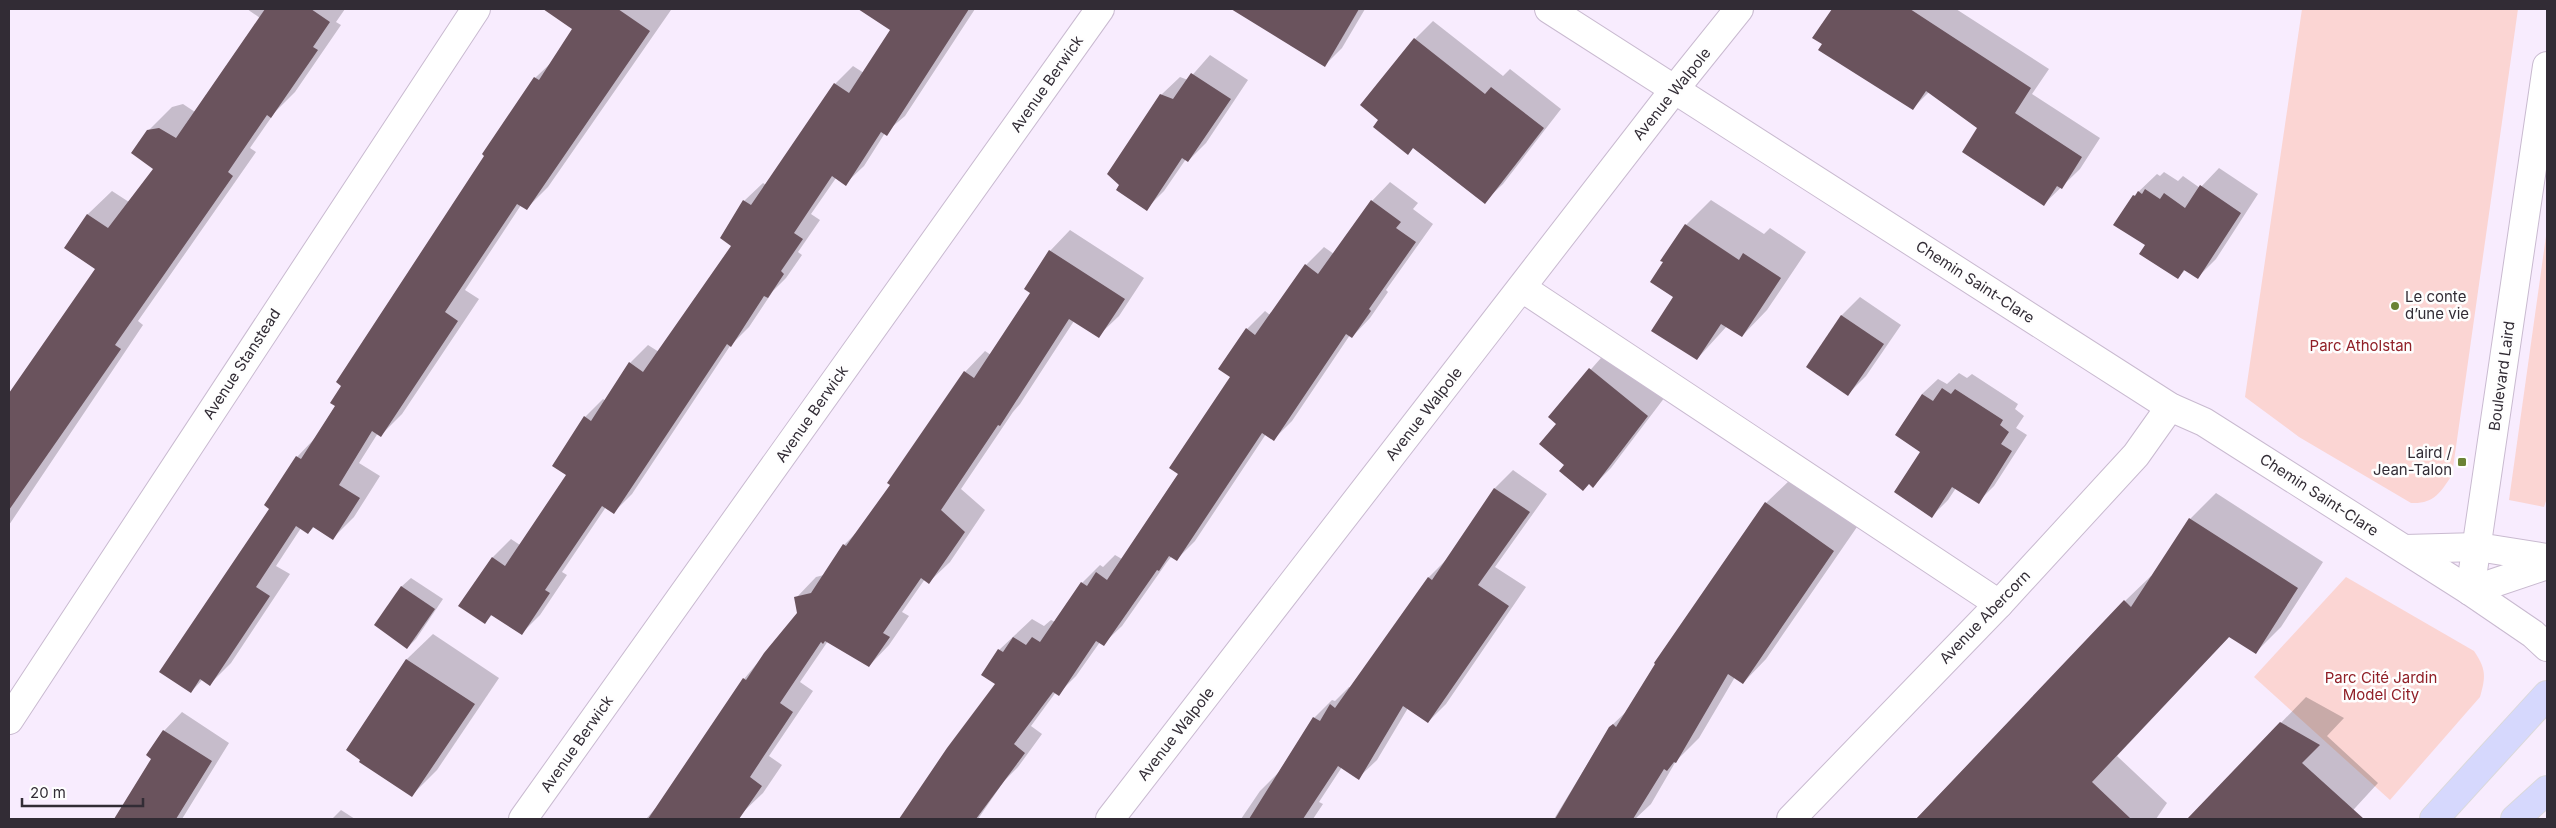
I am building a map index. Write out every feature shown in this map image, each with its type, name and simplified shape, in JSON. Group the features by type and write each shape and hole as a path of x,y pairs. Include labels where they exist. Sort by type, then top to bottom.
{"main road":[{"path":"2434,819 2452,796 2547,695"},
{"path":"2515,819 2547,790"}],"street":[{"name":"Avenue Stanstead","path":"9,720 476,9"},
{"name":"Avenue Berwick","path":"524,819 1100,9"},
{"name":"Chemin Saint-Clare","path":"1549,9 2170,407 2204,422 2470,591"},
{"name":"Avenue Walpole","path":"1110,819 1674,90 1739,9"},
{"name":"Boulevard Laird","path":"2470,591 2547,66"},
{"path":"1522,288 1999,604"},
{"name":"Avenue Abercorn","path":"1791,819 1999,604 2136,455 2170,407"},
{"path":"2405,549 2478,546 2547,558"},
{"path":"2470,591 2547,565"},
{"path":"2470,591 2533,634 2547,647"}],"green space":[{"name":"Parc Atholstan","path":"2302,9 2518,9 2452,475 2436,496 2425,502 2411,503 2299,437 2245,397"},
{"path":"2547,229 2547,498 2544,507 2509,500"},
{"name":"Parc Cité Jardin Model City","path":"2346,577 2474,651 2484,673 2480,697 2390,800 2254,677"}],"building":[{"path":"265,9 311,9 330,22 313,47 318,50 271,118 267,115 228,172 233,176 115,345 121,349 9,510 9,393 95,269 64,248 87,214 108,228 153,169 131,153 147,130 159,128 176,138"},
{"path":"543,9 618,9 650,31 527,210 517,204 445,312 458,321 381,437 372,431 339,485 360,498 333,540 313,527 308,534 296,526 256,587 270,596 210,686 200,679 191,693 159,672 269,509 264,505 296,456 301,459 335,406 330,403 341,386 336,382 484,156 482,154 534,77 539,80 572,29"},
{"path":"858,9 969,9 887,136 881,132 846,186 832,176 794,233 803,239 781,271 784,274 768,298 764,296 731,347 727,344 614,514 602,506 545,590 550,593 522,635 491,615 485,624 458,606 492,557 505,566 566,475 552,466 584,416 591,421 629,362 643,372 731,246 720,238 743,200 751,205 834,83 849,93 890,30"},
{"path":"1231,9 1359,9 1325,67"},
{"path":"1832,9 1910,9 2031,88 2015,113 2082,157 2062,189 2057,186 2044,206 1962,152 1977,128 1926,91 1913,110 1818,50 1822,44 1812,38"},
{"path":"1414,38 1485,94 1491,87 1544,128 1485,204 1413,148 1408,155 1373,127 1378,120 1360,105"},
{"path":"1191,73 1231,99 1188,162 1182,158 1147,211 1116,190 1119,185 1107,174 1160,94 1173,99"},
{"path":"2200,185 2241,213 2198,279 2184,270 2178,279 2139,254 2145,245 2113,225 2133,195 2135,196 2138,191 2142,194 2145,189 2160,199 2164,193 2185,208"},
{"path":"1371,200 1401,222 1396,228 1416,242 1369,309 1371,311 1352,338 1346,334 1274,441 1262,433 1177,561 1169,556 1159,571 1157,570 1104,646 1096,641 1059,696 1053,692 1014,744 1025,753 976,819 899,819 947,748 995,684 981,675 998,649 1003,652 1013,637 1026,645 1032,637 1040,642 1081,582 1087,586 1096,572 1107,580 1178,474 1169,468 1230,377 1218,369 1246,328 1255,335 1305,264 1318,274"},
{"path":"1685,224 1739,260 1743,253 1781,278 1742,337 1721,324 1697,360 1651,331 1673,297 1650,282 1663,262 1660,261"},
{"path":"1049,250 1125,299 1099,338 1069,319 1000,426 998,425 941,510 965,532 929,584 921,578 883,633 890,637 869,667 825,641 823,644 821,642 780,703 793,712 750,777 762,786 739,819 648,819 743,678 746,680 764,653 797,613 794,597 811,593 843,544 846,546 890,485 887,483 964,371 974,378 1030,293 1024,289"},
{"path":"1841,315 1884,344 1848,396 1806,367"},
{"path":"1589,368 1648,416 1593,488 1589,484 1583,491 1559,471 1564,465 1539,444 1556,424 1548,417"},
{"path":"1942,388 1951,394 1955,389 2003,420 2000,425 2009,432 2001,444 2012,451 1979,504 1952,487 1932,518 1894,492 1920,452 1895,435 1922,394 1933,401"},
{"path":"1494,488 1530,512 1478,585 1509,606 1428,723 1403,706 1359,780 1338,766 1303,819 1249,819 1313,717 1320,721 1330,704 1335,708 1428,577 1432,580"},
{"path":"1765,502 1834,551 1743,684 1728,674 1676,763 1674,762 1667,771 1664,769 1633,819 1555,819 1609,727 1613,724 1616,727 1654,663"},
{"path":"2189,518 2298,588 2256,654 2229,637 2092,782 2131,819 1916,819 2124,600 2131,607"},
{"path":"401,586 435,609 407,649 374,625"},
{"path":"406,659 475,704 412,797 359,762 360,760 346,750"},
{"path":"2280,722 2320,745 2302,763 2364,819 2187,819"},
{"path":"163,730 212,761 176,819 114,819 151,759 146,755"}],"place":[{"name":"Le conte d’une vie","path":"2395,306"},
{"name":"Laird / Jean-Talon","path":"2462,462"}]}
